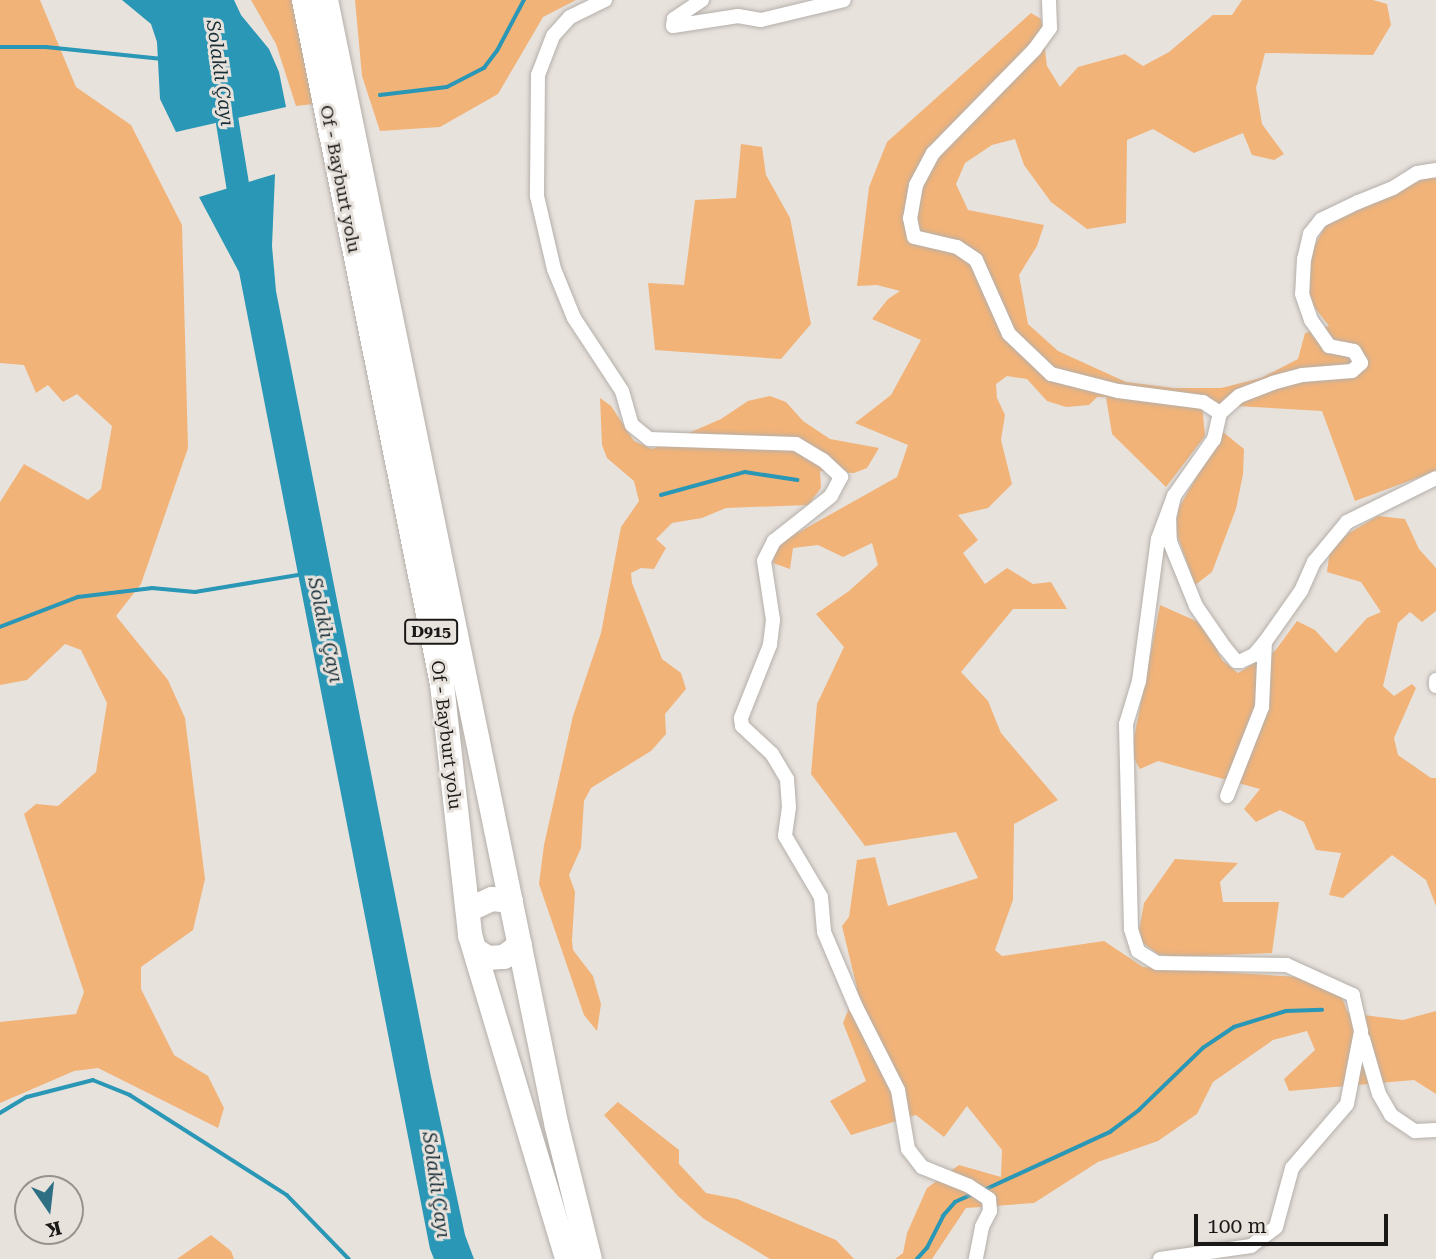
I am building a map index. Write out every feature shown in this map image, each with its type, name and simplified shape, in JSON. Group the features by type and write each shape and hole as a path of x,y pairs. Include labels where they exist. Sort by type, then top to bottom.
{"highway":[{"name":"Of - Bayburt yolu","path":"304,0 442,684 475,950 567,1259"},
{"name":"Of - Bayburt yolu","path":"326,0 556,1127 590,1259"},
{"path":"468,910 483,901 502,898 511,901"},
{"path":"475,950 488,958 504,957 520,945"}],"street":[{"path":"605,0 570,17 553,36 538,75 537,196 554,269 574,318 622,391 632,425 649,439 796,444 823,460 841,477 831,496 774,541 764,561 774,620 770,645 741,718 742,726 772,754 787,779 789,807 785,836 821,897 824,932 856,1007 898,1090 908,1149 922,1167 969,1186 989,1199 990,1212 982,1227 976,1259"},
{"path":"702,0 674,19 673,26 738,16 761,19 844,0"},
{"path":"1049,0 1050,28 1035,49 933,153 916,186 910,218 914,237 957,247 976,260 1009,334 1051,374 1118,391 1203,402 1220,412"},
{"path":"1436,170 1417,173 1321,220 1310,234 1304,259 1302,294 1311,320 1329,346 1354,351 1361,363 1352,371 1302,375 1273,383 1239,396 1220,412 1214,439 1174,496 1158,539 1139,681 1126,724 1131,929 1138,951 1157,963 1287,965 1353,995 1379,1094 1391,1115 1415,1131 1436,1129"},
{"path":"1174,496 1169,518 1170,542 1196,606 1236,661 1254,655 1265,642 1301,591 1314,562 1347,522 1436,478"},
{"path":"1227,796 1262,707 1265,642"},
{"path":"1436,680 1436,686"},
{"path":"1160,1259 1251,1246 1276,1227 1292,1168 1347,1104 1362,1031"}],"shaded area":[{"path":"0,0 40,0 76,87 131,125 182,225 188,448 141,584 116,616 168,680 185,718 205,879 193,930 141,967 141,989 174,1055 208,1076 224,1108 218,1128 98,1068 74,1071 0,1103 0,1022 76,1014 84,992 24,814 36,804 58,806 96,772 107,703 81,650 65,644 27,680 0,685 0,502 24,464 88,500 101,489 112,426 77,394 63,402 48,385 36,393 24,365 0,363"},
{"path":"251,0 292,0 313,104 296,106 276,44"},
{"path":"355,0 576,0 543,17 498,94 440,127 380,131 362,76"},
{"path":"1242,0 1373,0 1387,4 1391,25 1373,55 1265,53 1256,88 1262,124 1284,154 1274,160 1252,155 1243,133 1194,153 1153,129 1127,140 1126,223 1087,229 1051,202 1024,165 1015,139 992,145 965,163 956,184 968,210 1044,225 1037,246 1019,275 1028,324 1058,351 1126,382 1174,388 1221,388 1261,378 1298,359 1305,333 1329,326 1308,299 1308,259 1325,226 1430,176 1436,178 1436,471 1355,501 1322,411 1202,404 1205,436 1166,487 1112,434 1106,397 1097,397 1089,405 1066,407 1047,401 1027,379 1007,376 996,384 997,398 1005,415 1001,440 1012,484 988,508 958,515 978,540 963,553 985,584 1007,568 1033,584 1051,582 1067,609 1013,609 961,672 988,701 1001,733 1058,800 1014,824 1013,900 995,950 1002,956 1104,941 1143,967 1299,977 1341,995 1348,1013 1403,1020 1436,1011 1436,1094 1414,1080 1289,1091 1284,1079 1315,1050 1307,1031 1273,1040 1213,1082 1197,1114 1158,1141 1098,1162 1034,1203 966,1208 932,1259 895,1259 903,1253 907,1233 927,1188 959,1165 1001,1177 1002,1150 967,1106 944,1137 916,1115 851,1135 830,1101 866,1081 843,1023 857,988 842,926 849,917 857,860 875,857 888,906 978,878 956,832 865,846 811,774 817,704 844,647 816,614 849,591 878,565 872,543 843,557 818,545 793,548 790,569 773,563 776,545 897,477 908,445 855,423 891,395 921,340 872,319 888,299 900,291 877,285 857,286 869,187 887,142 1031,13 1041,19 1047,66 1060,87 1078,67 1125,54 1143,66 1169,52 1213,15 1232,15"},
{"path":"741,144 762,147 766,175 790,218 811,324 781,359 655,350 648,283 684,285 695,200 736,198"},
{"path":"770,396 786,402 803,421 830,439 879,448 867,468 854,473 820,471 821,488 808,505 726,508 702,518 672,523 656,539 666,548 654,569 641,568 631,573 632,583 662,659 681,673 686,689 665,714 666,734 651,751 591,788 584,801 581,848 569,875 575,892 572,940 573,950 593,976 601,1004 597,1031 584,1015 539,884 544,845 573,716 601,633 621,527 639,501 634,481 607,458 602,445 600,398 611,406 634,441 652,449 721,419 748,401"},
{"path":"1223,432 1244,449 1243,474 1236,509 1212,572 1195,585 1176,532 1178,509"},
{"path":"1378,516 1405,519 1419,549 1436,568 1436,611 1422,622 1410,612 1398,623 1383,686 1394,696 1412,684 1416,688 1394,738 1398,755 1431,778 1436,778 1436,906 1426,880 1392,855 1343,898 1329,895 1341,853 1316,850 1304,822 1280,810 1256,822 1244,809 1260,789 1158,761 1140,769 1131,753 1160,605 1196,621 1209,634 1222,660 1238,673 1275,651 1297,621 1315,630 1336,653 1367,618 1381,612 1361,582 1327,572 1330,550 1349,533"},
{"path":"1175,859 1238,863 1220,882 1223,902 1279,902 1272,953 1176,957 1158,954 1143,943 1139,931 1144,903"},
{"path":"618,1102 679,1150 679,1164 706,1193 737,1199 836,1240 854,1259 770,1259 704,1219 678,1196 604,1115"},
{"path":"211,1235 231,1251 234,1259 177,1259"}],"water":[{"path":"122,0 234,0 241,15 269,49 279,72 286,107 176,132 160,99 157,42 151,24"},
{"path":"275,174 272,246 276,291 431,1077 465,1235 474,1259 434,1259 430,1249 239,272 199,197"}],"waterway":[{"path":"380,95 447,87 484,68 497,51 524,0"},
{"path":"0,47 46,47 162,59"},
{"name":"Solaklı Çayı","path":"222,92 242,214"},
{"path":"661,495 745,472 797,480"},
{"path":"0,627 78,597 152,588 195,592 298,575"},
{"path":"984,1190 1110,1132 1139,1110 1203,1048 1234,1027 1286,1011 1322,1010"},
{"path":"0,1113 27,1097 93,1080 130,1095 287,1195 349,1259"},
{"path":"917,1259 927,1248 943,1216 955,1202 973,1194"}]}
